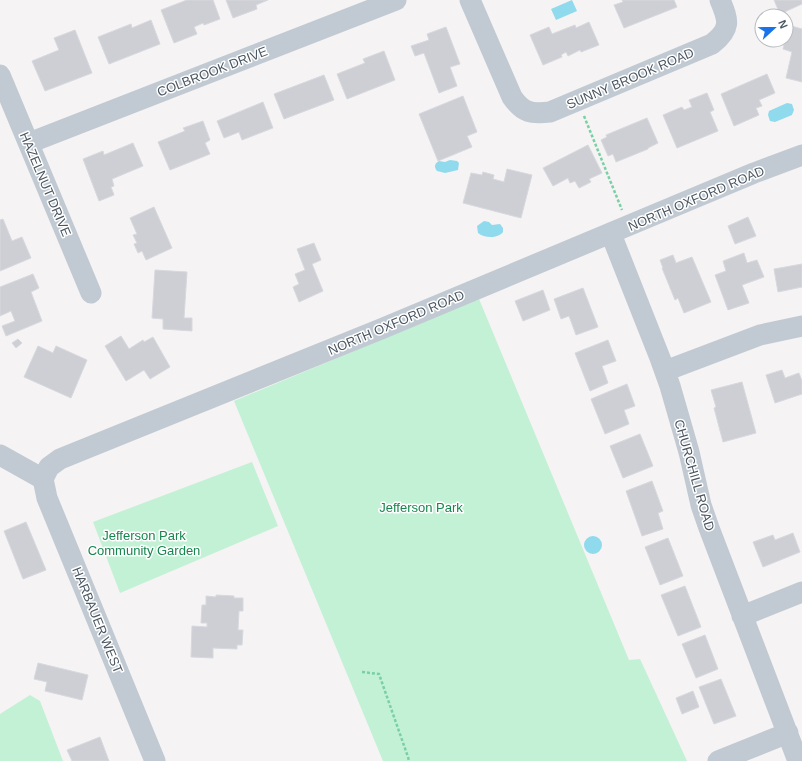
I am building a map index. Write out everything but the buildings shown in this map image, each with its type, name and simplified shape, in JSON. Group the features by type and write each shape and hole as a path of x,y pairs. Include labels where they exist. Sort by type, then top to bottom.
{"street":[{"name":"COLBROOK DRIVE","path":"28,143 396,0"},
{"name":"SUNNY BROOK ROAD","path":"470,0 512,97 526,117 538,113 550,112 712,44 729,31 727,19 720,0"},
{"name":"HAZELNUT DRIVE","path":"0,75 91,293"},
{"name":"NORTH OXFORD ROAD","path":"43,479 49,467 60,459 381,329 754,173 802,155"},
{"name":"CHURCHILL ROAD","path":"610,234 665,371 689,452 701,505 798,761"},
{"path":"665,371 760,335 802,326"},
{"path":"0,455 43,479"},
{"name":"HARBAUER WEST","path":"43,479 47,498 155,761"},
{"path":"742,616 802,592"},
{"path":"718,761 788,733"}],"path":[{"path":"583,114 622,210"},
{"path":"362,672 379,674 409,761"}],"green space":[{"name":"Jefferson Park","path":"479,299 629,660 640,659 687,761 383,761 234,401"},
{"name":"Jefferson Park Community Garden","path":"252,462 278,526 120,593 93,522"},
{"path":"30,695 40,701 63,761 0,761 0,714"}],"water":[{"path":"572,0 577,11 556,20 551,9"},
{"path":"787,103 792,104 794,110 792,115 775,122 770,121 768,115 769,111"},
{"path":"450,160 457,161 459,163 458,170 445,173 437,171 435,166 437,162 445,162"},
{"path":"484,221 489,222 492,225 500,224 503,228 503,232 494,237 481,235 478,233 477,226"},
{"path":"593,536 599,539 602,545 599,551 593,554 587,551 584,545 587,539"}]}
